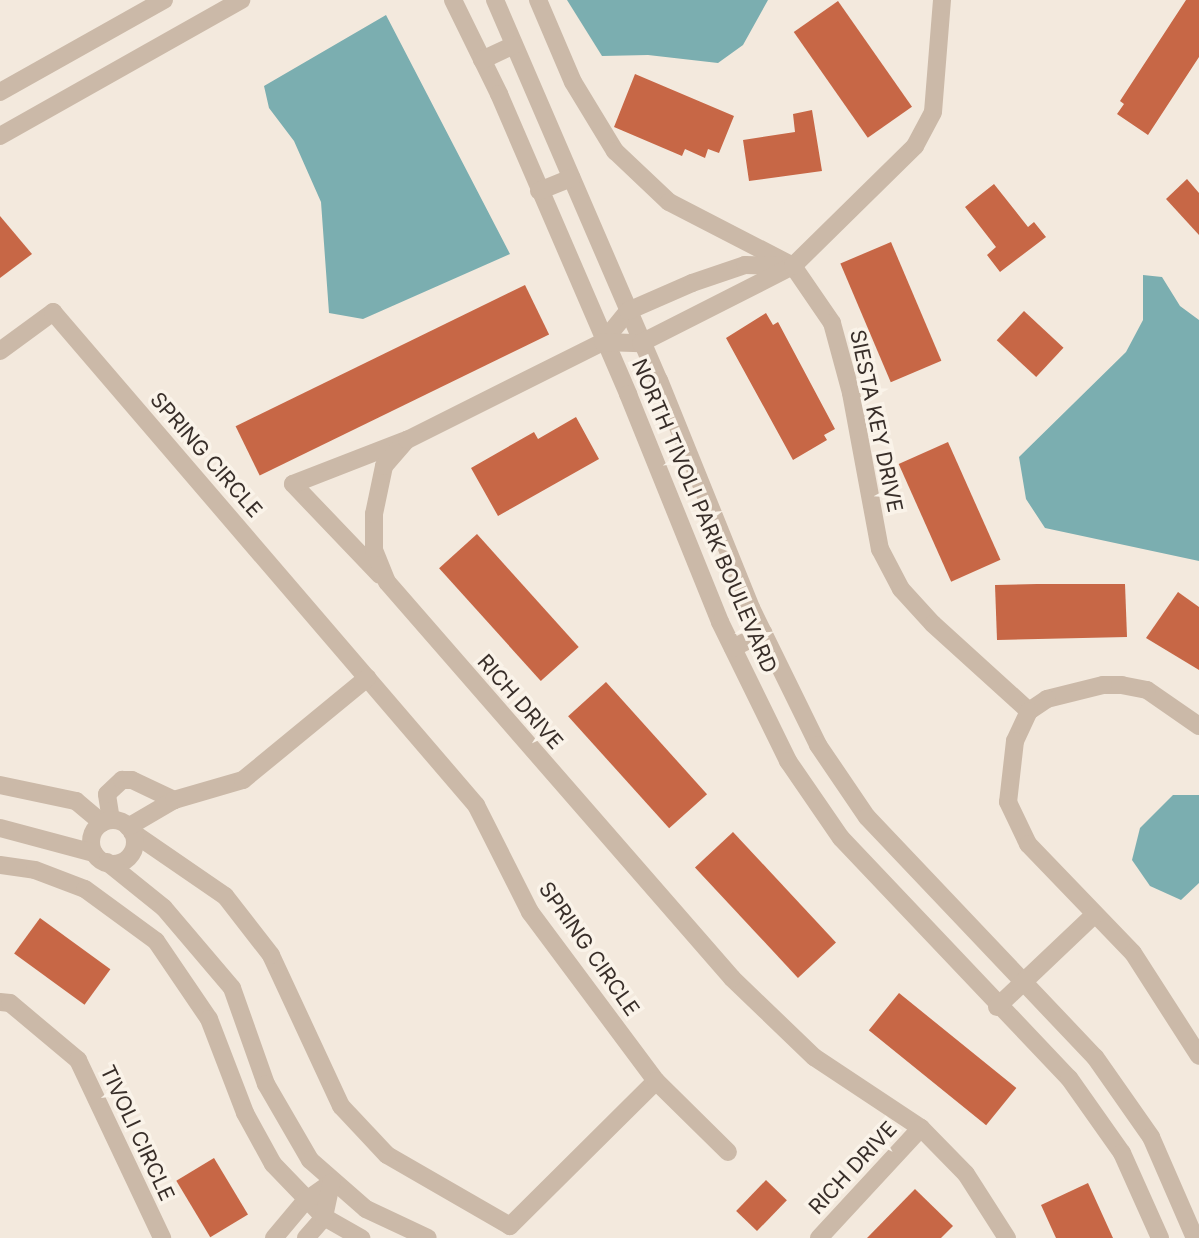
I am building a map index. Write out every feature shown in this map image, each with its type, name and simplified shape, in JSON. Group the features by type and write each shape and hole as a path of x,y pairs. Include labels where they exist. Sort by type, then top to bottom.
{"street":[{"path":"0,92 164,0"},
{"path":"0,136 242,0"},
{"name":"NORTH TIVOLI PARK BOULEVARD","path":"453,0 539,191 733,648 789,761 841,838 997,1007 1069,1079 1122,1153 1160,1238"},
{"name":"NORTH TIVOLI PARK BOULEVARD","path":"495,0 763,633 817,745 867,817 1021,984 1095,1057 1151,1136 1195,1238"},
{"name":"SIESTA KEY DRIVE","path":"538,0 573,82 615,150 669,202 793,266 832,323 851,393 880,549 901,589 933,624 1029,711"},
{"path":"641,343 793,266 915,146 933,112 942,0"},
{"path":"482,60 514,45"},
{"path":"539,191 570,178"},
{"path":"603,342 628,311 745,265 793,266"},
{"name":"SPRING CIRCLE","path":"0,351 53,312 476,805 530,912 656,1081 728,1152"},
{"name":"RICH DRIVE","path":"641,343 603,342 407,440 384,466 373,514 374,549 387,582 732,978 814,1057 921,1128 966,1174 1007,1238"},
{"path":"387,582 293,484 407,440"},
{"path":"733,648 763,633"},
{"path":"130,830 174,800 243,780 367,678"},
{"path":"1199,726 1147,690 1122,685 1066,692 1029,711 1015,741 1008,802 1027,844 1133,953 1199,1056"},
{"path":"174,800 122,780 107,794 107,821 93,834 101,858 164,908 232,989 266,1084 310,1160 331,1183 366,1209 428,1238"},
{"path":"0,785 76,801 107,821 130,830 225,896 271,955 341,1106 387,1155 507,1232 656,1081"},
{"path":"0,828 101,858 127,858 134,846 130,830"},
{"path":"85,888 101,858"},
{"path":"0,865 35,870 85,888 156,941 209,1019 245,1113 273,1164 305,1201 324,1217 361,1238"},
{"path":"997,1007 1094,915"},
{"name":"TIVOLI CIRCLE","path":"0,1002 10,1003 78,1060 162,1238"},
{"name":"RICH DRIVE","path":"819,1238 921,1128"},
{"path":"274,1238 305,1201 331,1183"},
{"path":"306,1238 324,1217 331,1183"}],"water":[{"path":"567,0 768,0 743,45 718,63 648,55 602,56"},
{"path":"386,15 510,254 363,319 329,313 321,202 294,141 269,108 264,86"},
{"path":"1143,275 1162,277 1180,306 1199,320 1199,561 1045,528 1026,499 1019,457 1126,352 1143,320"},
{"path":"1173,795 1199,795 1199,883 1181,900 1150,886 1132,860 1140,828"}],"building":[{"path":"1186,0 1199,0 1199,57 1148,135 1117,114 1124,104 1120,101"},
{"path":"838,1 912,107 868,138 794,32"},
{"path":"635,74 734,116 719,153 708,149 705,158 685,149 682,156 614,127"},
{"path":"812,110 822,171 749,181 743,140 795,132 793,114"},
{"path":"1187,179 1199,193 1199,235 1166,199"},
{"path":"994,184 1028,227 1034,222 1046,237 1000,272 987,255 996,247 965,207"},
{"path":"0,216 32,254 0,278"},
{"path":"891,242 941,361 891,382 840,263"},
{"path":"525,285 549,334 260,476 236,426"},
{"path":"1024,311 1063,348 1036,377 997,340"},
{"path":"766,313 773,325 778,322 835,429 824,435 827,440 793,460 726,338"},
{"path":"576,417 599,459 498,516 471,468 534,432 538,439"},
{"path":"948,442 1000,560 951,582 899,464"},
{"path":"477,534 579,647 541,681 439,568"},
{"path":"1125,584 1127,637 997,640 995,585"},
{"path":"1178,592 1199,607 1199,670 1146,638"},
{"path":"606,682 707,794 669,828 568,716"},
{"path":"733,832 836,942 798,978 695,867"},
{"path":"40,918 110,969 85,1005 14,954"},
{"path":"899,993 1016,1088 986,1125 869,1030"},
{"path":"214,1158 248,1215 210,1237 176,1181"},
{"path":"766,1180 787,1200 757,1231 736,1211"},
{"path":"1088,1183 1113,1238 1056,1238 1041,1205"},
{"path":"915,1189 953,1226 941,1238 867,1238"}]}
